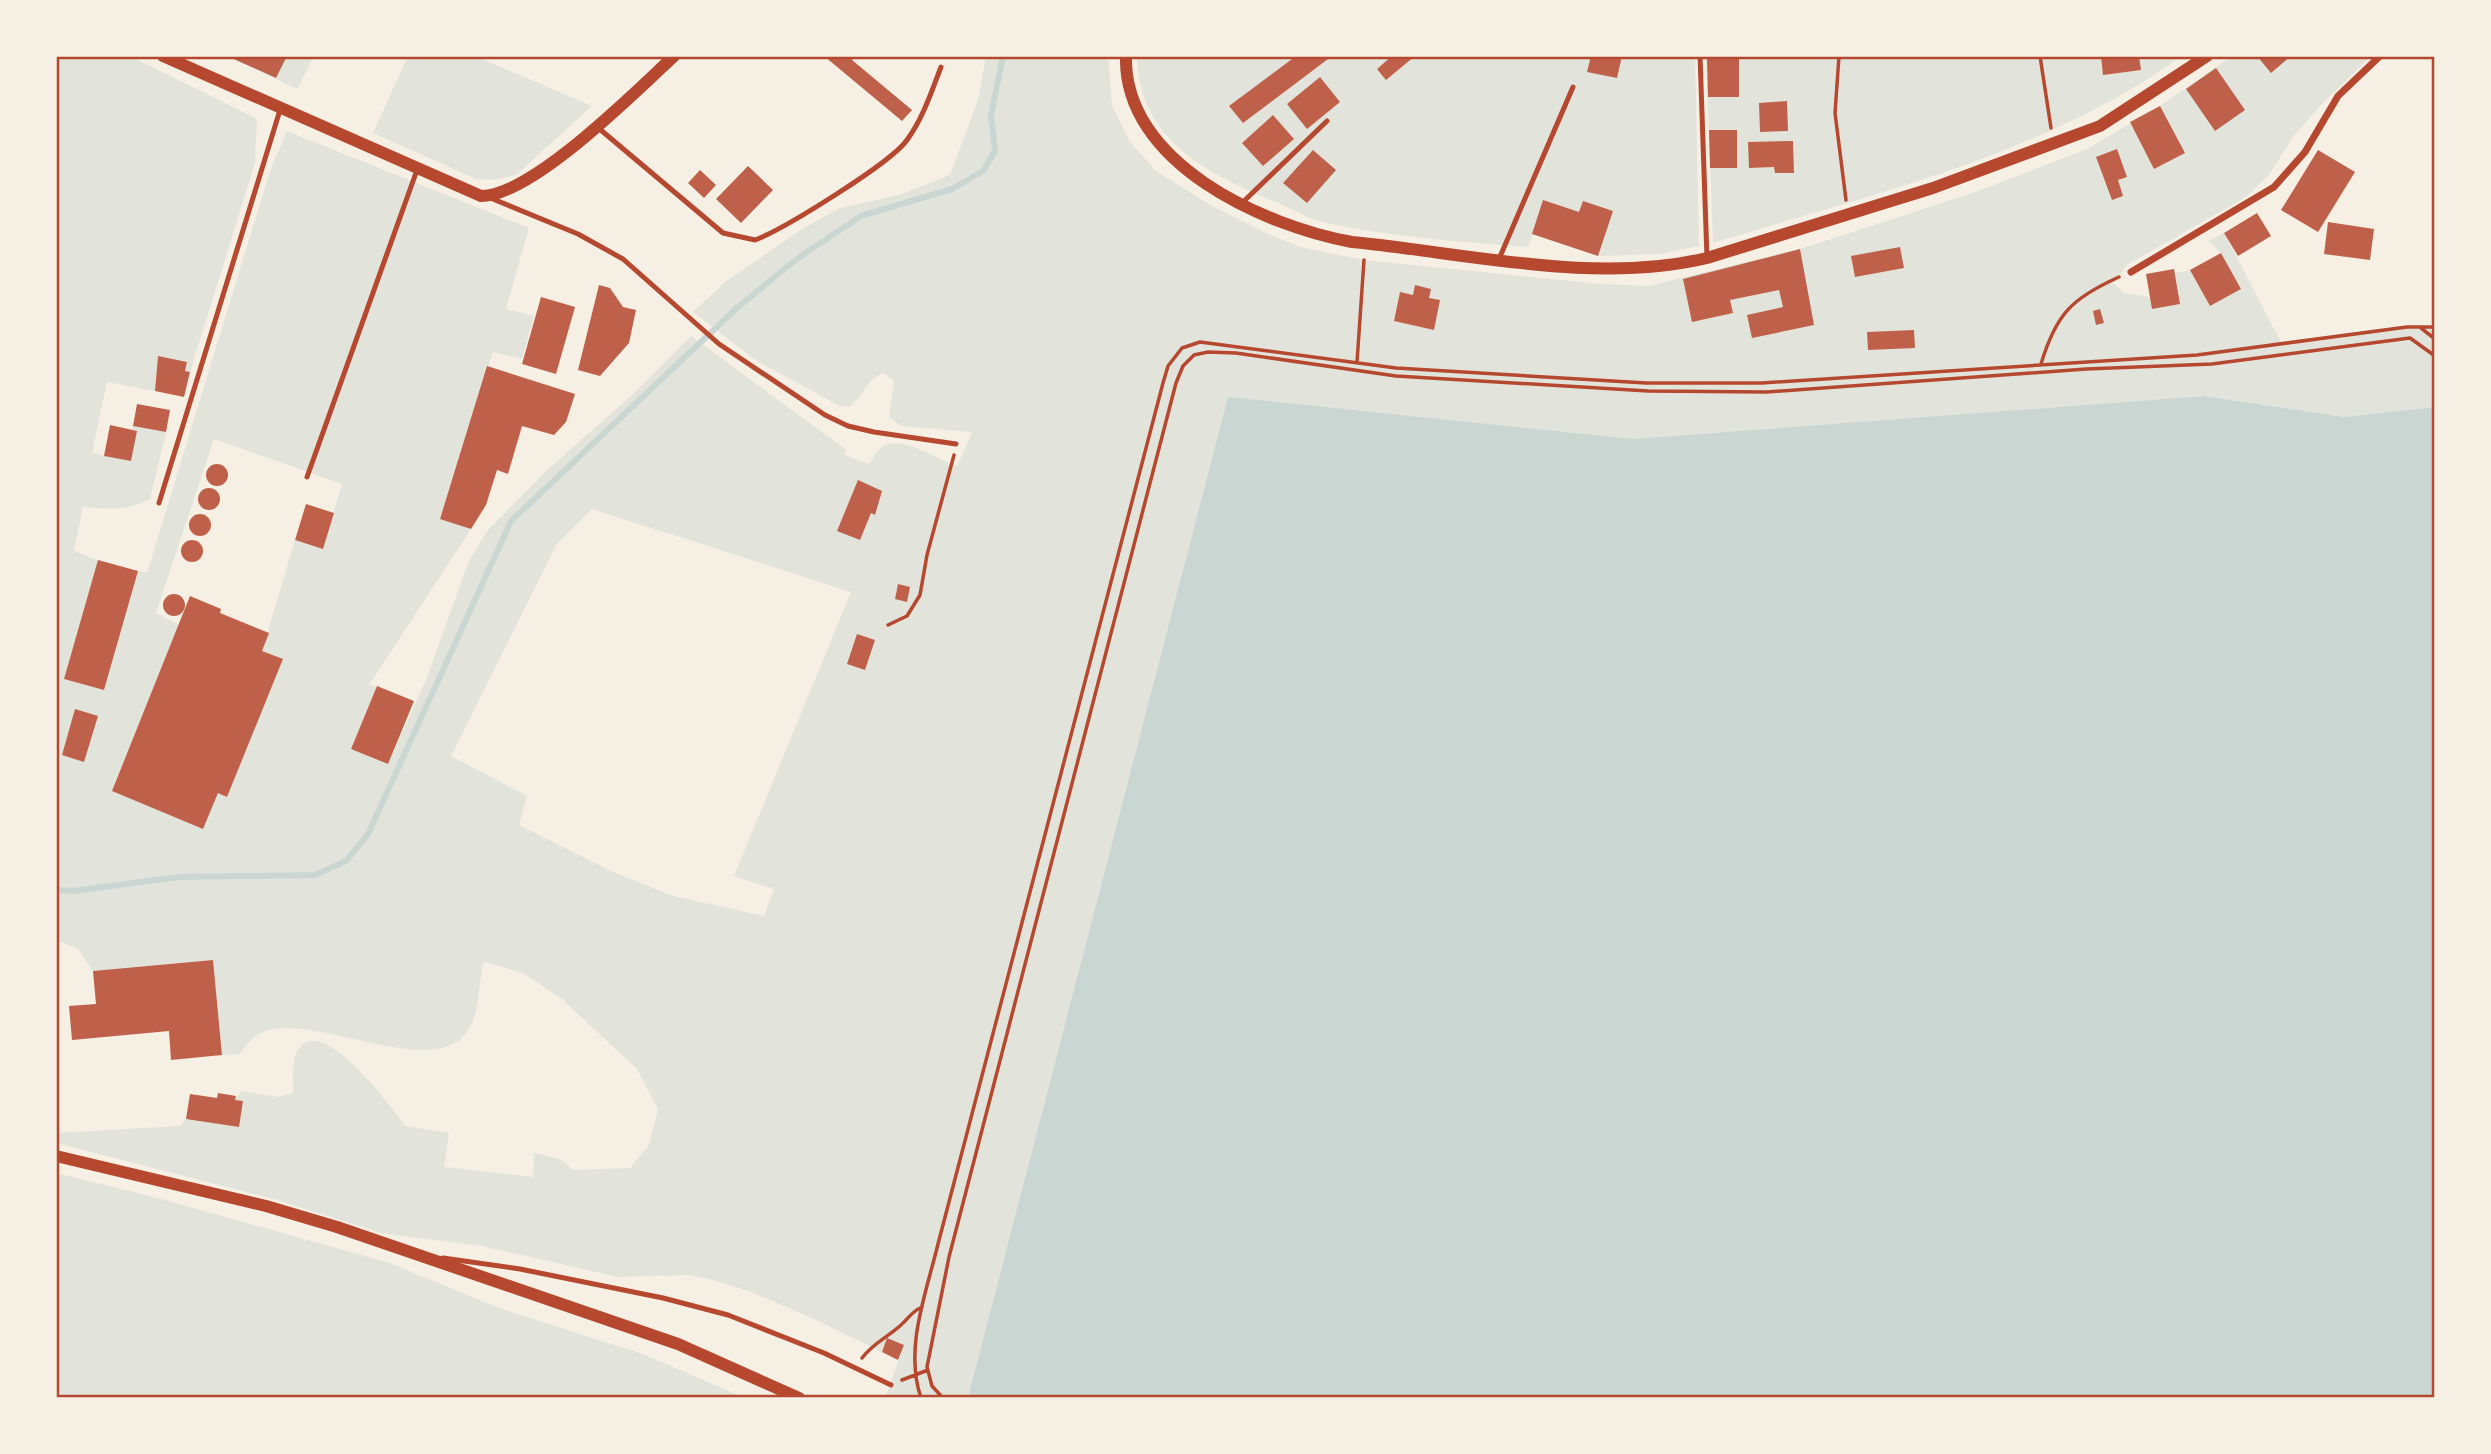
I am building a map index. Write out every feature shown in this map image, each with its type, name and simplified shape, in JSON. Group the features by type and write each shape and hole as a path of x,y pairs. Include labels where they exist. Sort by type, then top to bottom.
{"street":[{"path":"163,56 466,192 486,196 494,196 521,183 596,126 674,56"},
{"path":"1126,56 1128,82 1135,105 1156,141 1187,170 1242,203 1318,236 1620,271 1673,266 1707,258 1933,188 2101,126 2207,56"},
{"path":"2130,272 2274,187 2305,152 2338,96 2380,56"},
{"path":"56,1156 267,1206 678,1344 799,1398"}],"lane":[{"path":"1700,56 1707,258"},
{"path":"596,126 723,233 755,240 879,165 906,143 924,113 941,67"},
{"path":"1499,258 1573,86"},
{"path":"159,503 281,110"},
{"path":"1242,203 1327,121"},
{"path":"307,477 417,170"},
{"path":"486,196 578,234 623,259 719,344 825,415 848,426 956,444"},
{"path":"415,1255 520,1269 676,1301 728,1315 891,1385"}],"path":[{"path":"1839,56 1835,113 1848,215"},
{"path":"2040,56 2052,144"},
{"path":"1357,362 1365,243"},
{"path":"2041,364 2065,310 2092,289 2130,272"},
{"path":"2420,327 2435,339"},
{"path":"921,1398 913,1376 916,1334 922,1307 1168,366 1182,348 1199,342 1396,368 1646,383 1762,383 2197,355 2435,327"},
{"path":"943,1398 932,1386 928,1370 930,1340 949,1257 1107,640 1176,383 1183,366 1194,355 1236,353 1409,377 1647,391 1753,392 2212,363 2410,338 2435,356"},
{"path":"888,625 907,616 919,595 956,444"},
{"path":"855,1368 870,1346 901,1325 911,1312 922,1307"},
{"path":"891,1385 928,1370"}],"shaded area":[{"path":"56,56 130,56 257,119 255,163 190,372 185,371 187,362 158,357 155,391 107,382 92,453 131,461 137,431 133,430 133,426 166,432 150,499 109,509 83,507 74,551 98,560 64,679 104,690 138,571 147,573 270,171 287,131 529,228 506,309 534,316 522,359 493,352 440,518 471,529 369,685 377,686 351,748 388,764 426,680 468,563 487,531 544,473 632,395 691,336 845,449 845,455 869,464 883,446 891,443 921,450 957,467 972,432 901,426 889,417 894,381 883,373 868,384 849,407 838,405 755,360 693,312 725,282 802,229 840,208 899,195 950,175 978,100 986,56 1108,56 1112,105 1130,142 1156,171 1209,204 1300,247 1364,260 1601,284 1648,286 1800,249 1978,191 2087,149 2160,106 2232,56 2371,56 2320,106 2293,137 2268,176 2246,197 2127,265 2113,283 2124,293 2150,297 2153,309 2180,304 2175,273 2190,270 2210,306 2241,289 2221,253 2208,241 2224,233 2282,344 2407,327 2435,327 2435,407 2344,417 2204,396 1633,439 1228,398 969,1392 978,1398 885,1398 904,1345 887,1339 882,1352 749,1291 713,1280 690,1275 618,1277 482,1246 381,1233 277,1200 56,1143 56,1133 181,1126 186,1119 242,1101 235,1100 242,1091 279,1097 293,1093 294,1060 298,1050 309,1041 323,1043 339,1052 372,1084 406,1126 449,1133 444,1167 533,1177 534,1153 560,1159 573,1170 630,1168 649,1145 658,1109 637,1069 562,999 523,973 484,962 473,1022 453,1044 430,1050 403,1049 312,1030 285,1028 259,1034 240,1054 222,1055 213,960 93,971 78,949 56,940","holes":["214,439 342,484 323,548 295,540 262,651 282,660 227,797 218,793 203,828 112,791 179,625 156,613","592,509 851,592 734,876 774,889 764,916 673,896 611,871 519,825 527,796 451,756 556,545"]},
{"path":"228,56 314,56 297,89"},
{"path":"408,56 475,56 592,106 516,175 495,180 476,179 373,133"},
{"path":"1137,56 1695,56 1699,246 1659,254 1598,256 1533,234 1528,247 1401,235 1314,219 1227,180 1182,150 1164,132 1150,110 1141,85"},
{"path":"1706,56 2182,56 2129,90 2073,120 2015,146 1895,188 1713,243"},
{"path":"2204,396 2344,417 2435,407 2435,1398 978,1398 969,1393 1228,397 1633,439"},
{"path":"56,1173 154,1197 390,1263 499,1308 643,1354 745,1398 56,1398"}],"building":[{"path":"227,56 287,56 276,78"},
{"path":"824,56 855,56 852,60 912,110 902,121"},
{"path":"1296,56 1332,56 1243,123 1229,106"},
{"path":"1392,56 1415,56 1386,80 1377,69"},
{"path":"1591,56 1622,56 1617,78 1587,72"},
{"path":"2101,56 2139,56 2141,70 2103,75"},
{"path":"2257,56 2291,56 2271,73"},
{"path":"1707,58 1739,59 1739,97 1708,97"},
{"path":"2216,68 2245,110 2215,131 2186,89"},
{"path":"1320,77 1340,102 1307,129 1287,104"},
{"path":"1787,101 1788,131 1760,132 1759,103"},
{"path":"2160,106 2185,153 2154,169 2130,122"},
{"path":"1273,115 1294,139 1263,166 1242,143"},
{"path":"1709,130 1737,130 1737,168 1710,168"},
{"path":"1793,141 1794,173 1775,173 1774,167 1749,168 1748,142"},
{"path":"2117,149 2127,177 2118,180 2123,196 2112,200 2096,157"},
{"path":"1313,150 1336,170 1307,203 1283,183"},
{"path":"2318,150 2355,172 2318,232 2281,210"},
{"path":"748,166 773,190 741,223 716,199"},
{"path":"700,170 716,185 704,198 688,183"},
{"path":"1543,200 1579,212 1583,201 1613,211 1598,256 1532,234"},
{"path":"2257,213 2271,236 2238,256 2224,233"},
{"path":"2328,222 2374,229 2370,260 2324,254"},
{"path":"1900,247 1904,268 1855,277 1851,256"},
{"path":"1800,249 1814,325 1752,338 1747,315 1783,307 1779,290 1730,300 1733,313 1692,322 1683,279"},
{"path":"2221,253 2241,289 2210,306 2190,270"},
{"path":"2174,269 2180,304 2152,309 2146,274"},
{"path":"599,285 610,288 623,307 636,310 629,343 600,376 578,370"},
{"path":"1415,285 1431,289 1429,298 1440,300 1434,330 1394,321 1400,292 1413,295"},
{"path":"541,297 575,307 556,374 522,364"},
{"path":"2100,309 2104,323 2096,325 2093,311"},
{"path":"1914,330 1915,348 1868,350 1867,332"},
{"path":"158,356 187,362 185,371 190,372 184,397 155,391"},
{"path":"487,366 575,394 566,422 554,435 522,426 508,474 497,470 486,505 471,529 440,519"},
{"path":"137,404 170,410 166,432 133,426"},
{"path":"110,425 137,431 131,461 104,456"},
{"path":"217,464 225,467 228,475 225,483 217,486 209,483 206,475 209,467"},
{"path":"858,480 882,491 875,515 871,513 860,540 837,531"},
{"path":"209,488 217,491 220,499 217,507 209,510 201,507 198,499 201,491"},
{"path":"306,504 334,513 323,549 295,540"},
{"path":"200,514 208,517 211,525 208,533 200,536 192,533 189,525 192,517"},
{"path":"192,540 200,543 203,551 200,559 192,562 184,559 181,551 184,543"},
{"path":"98,560 138,571 104,690 64,679"},
{"path":"898,584 910,587 907,602 895,599"},
{"path":"174,594 182,597 185,605 182,613 174,616 166,613 163,605 166,597"},
{"path":"190,596 221,609 220,613 269,633 262,651 283,659 227,797 218,793 203,829 112,791"},
{"path":"857,634 875,640 865,670 847,664"},
{"path":"377,686 414,701 388,764 351,749"},
{"path":"75,709 98,716 84,762 62,755"},
{"path":"213,960 222,1055 171,1060 169,1031 72,1040 69,1006 96,1004 93,971"},
{"path":"218,1093 236,1096 235,1100 243,1101 239,1127 186,1119 190,1094 217,1098"},
{"path":"887,1338 904,1345 898,1360 882,1352"}],"waterway":[{"path":"56,890 73,891 180,877 315,875 346,861 368,834 511,521 738,307 798,258 861,216 952,189 983,171 995,151 991,115 1003,56"}]}
